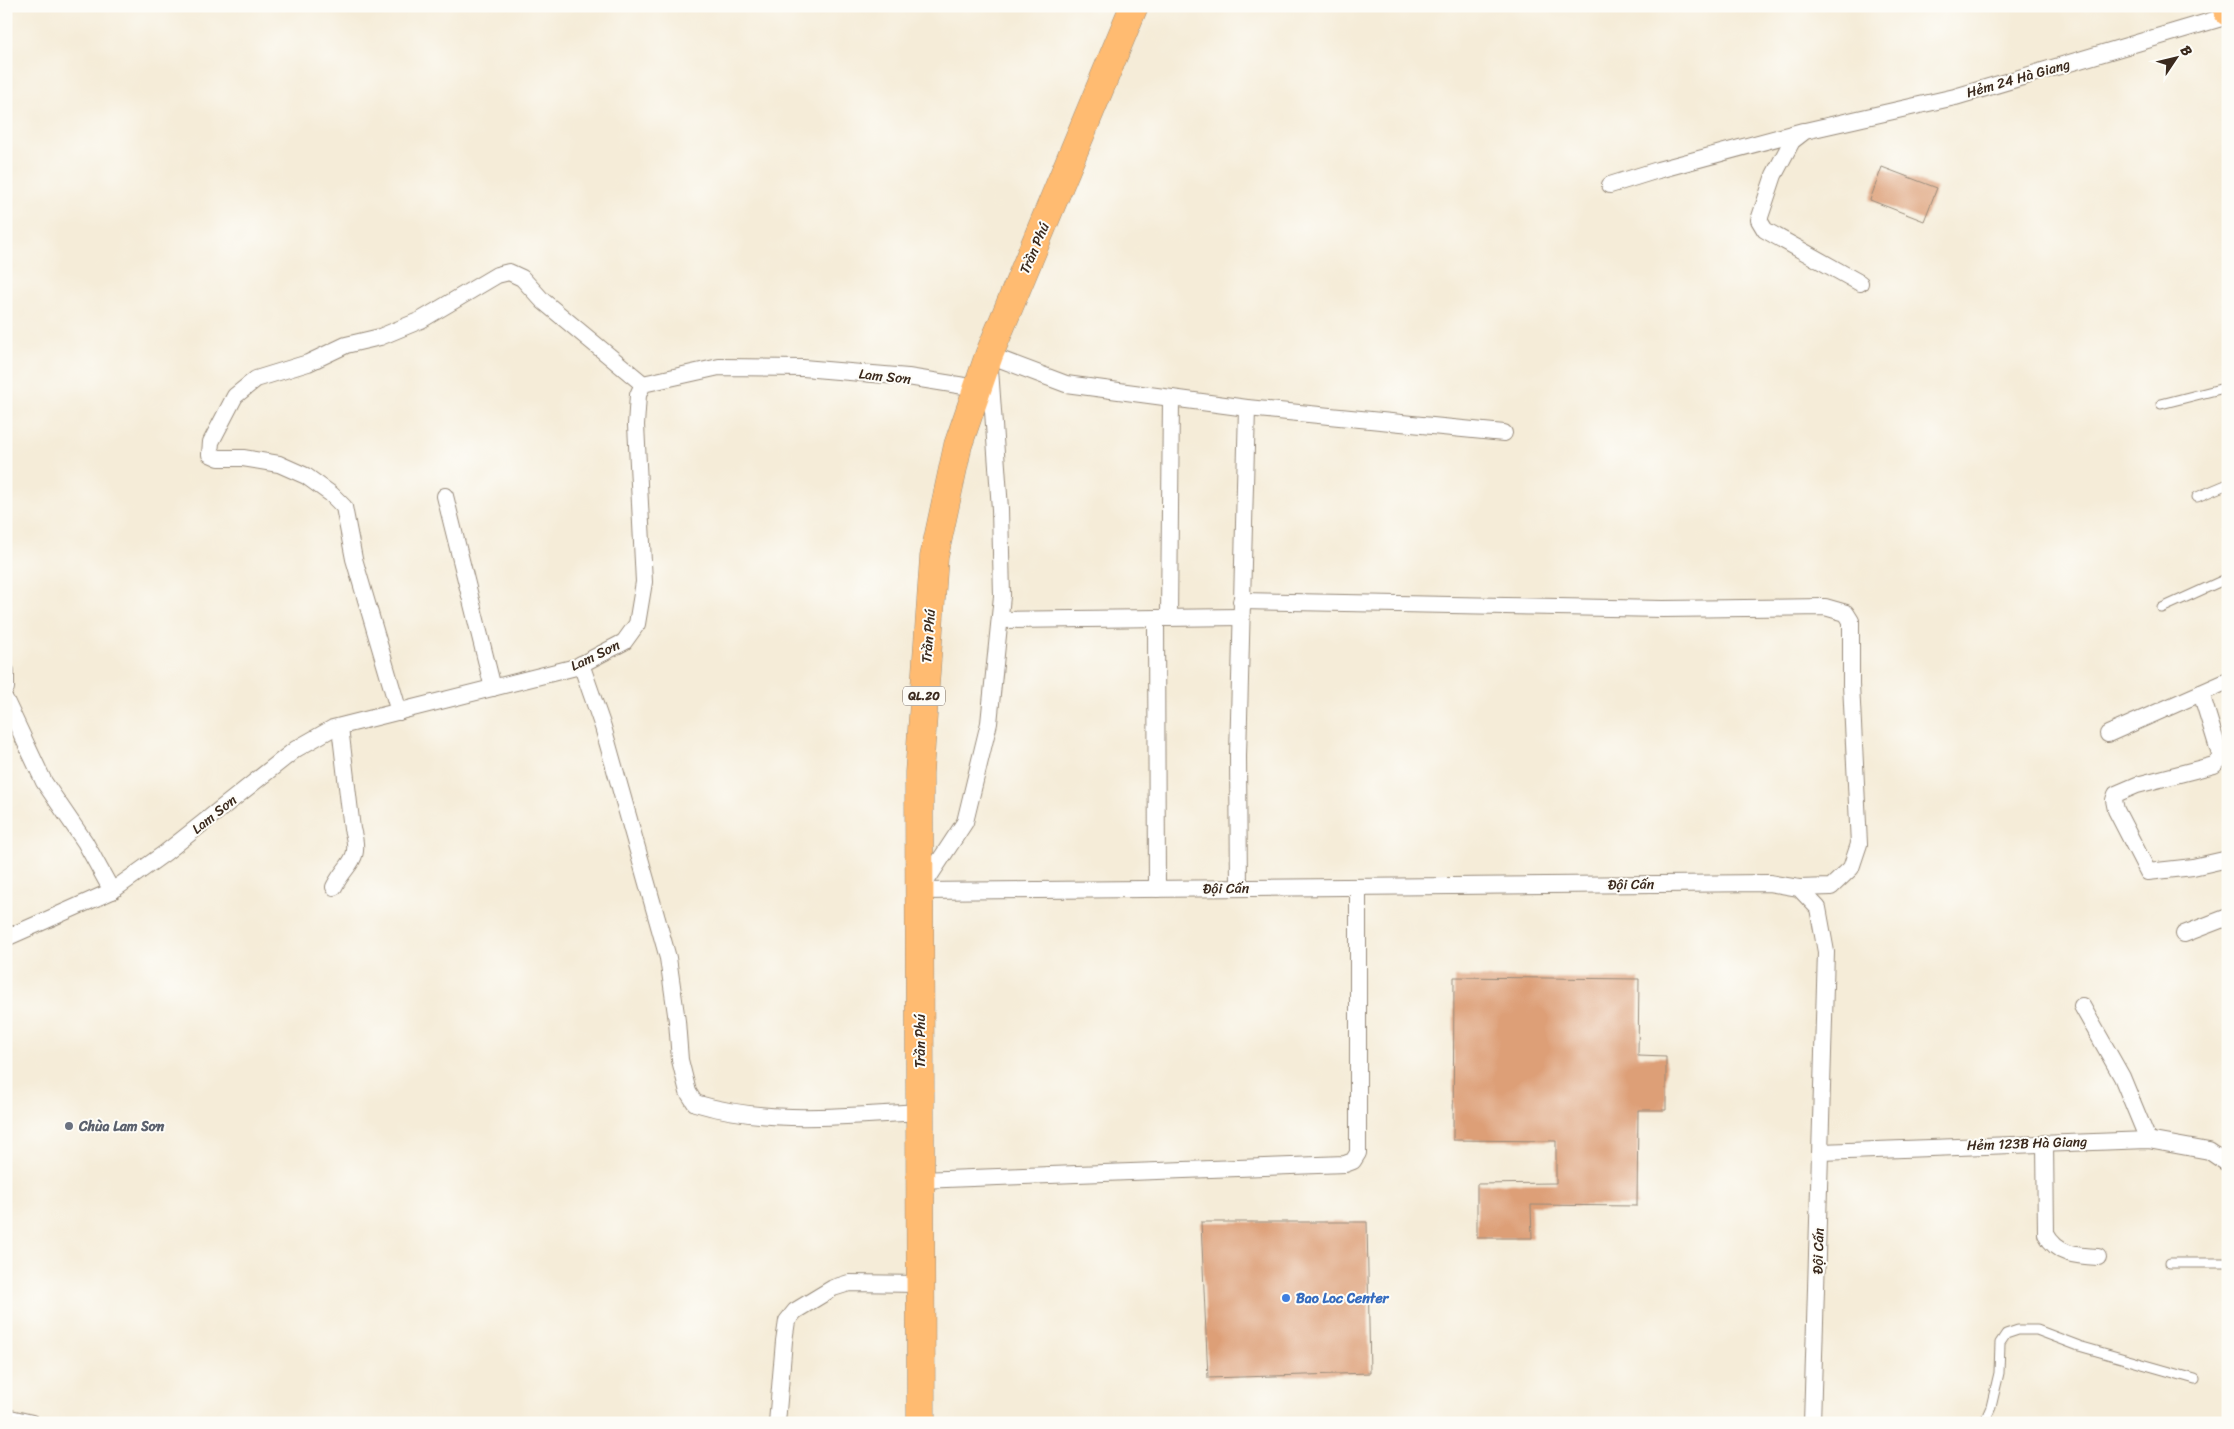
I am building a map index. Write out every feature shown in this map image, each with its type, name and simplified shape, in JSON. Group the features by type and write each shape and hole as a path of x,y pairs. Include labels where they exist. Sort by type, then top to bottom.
{"highway":[{"name":"Trần Phú","path":"921,1423 919,773 934,557 958,444 989,355 1134,6"},
{"path":"2226,6 2228,12"}],"street":[{"name":"Hẻm 24 Hà Giang","path":"1610,185 1658,170 1805,131 1954,97 2228,16"},
{"path":"1805,131 1792,141 1774,175 1760,220 1765,230 1860,282"},
{"path":"399,712 354,559 344,507 331,494 306,476 279,464 243,458 219,458 210,454 211,442 235,396 256,379 308,363 346,345 380,337 421,320 497,275 508,272 522,278 543,301 643,384"},
{"path":"920,891 965,822 989,723 1002,596 1000,509 989,355 1066,384 1247,408 1504,432"},
{"name":"Lam Sơn","path":"6,938 112,891 165,853 296,749 340,727 581,664 624,642 637,624 644,582 636,425 638,395 643,384 720,366 803,368 908,377 978,388"},
{"path":"1157,889 1162,618 1171,398"},
{"path":"1238,888 1241,609 1247,408"},
{"path":"445,496 494,688"},
{"path":"1000,620 1162,618 1241,609 1826,607 1840,610 1846,613 1851,621 1851,684 1859,844 1851,868 1830,887 1799,888"},
{"path":"581,664 603,727 668,958 677,1021 680,1060 688,1092 695,1103 718,1110 765,1116 820,1117 920,1112"},
{"path":"6,671 6,688"},
{"path":"2108,734 2228,681"},
{"path":"2201,693 2225,764 2214,765 2136,786 2116,794 2114,800 2120,822 2148,872 2193,867 2228,859"},
{"path":"6,701 44,782 85,842 112,891"},
{"path":"334,887 340,876 352,863 357,844 352,829 340,727"},
{"name":"Đội Cấn","path":"920,891 1769,883 1799,888 1818,908 1826,952 1812,1423"},
{"path":"920,1180 1345,1164 1353,1161 1358,1153 1358,887"},
{"path":"2184,934 2228,916"},
{"path":"2082,1006 2122,1077 2148,1140"},
{"name":"Hẻm 123B Hà Giang","path":"1821,1152 2148,1140 2209,1151 2228,1164"},
{"path":"2045,1143 2046,1234 2052,1244 2068,1254 2098,1257"},
{"path":"778,1423 784,1341 788,1321 795,1311 834,1288 849,1283 920,1284"},
{"path":"6,1417 32,1423"}],"lane":[{"path":"2161,404 2228,387"},
{"path":"2198,497 2228,484"},
{"path":"2162,608 2228,578"},
{"path":"2170,1264 2228,1263"},
{"path":"1984,1423 1991,1407 1999,1373 2000,1343 2006,1334 2018,1330 2036,1330 2079,1346 2195,1379"}],"building":[{"path":"1882,167 1937,188 1924,221 1870,200"},
{"path":"1454,977 1639,979 1638,1056 1666,1057 1666,1110 1638,1110 1637,1206 1531,1205 1532,1238 1477,1238 1477,1184 1556,1183 1556,1141 1453,1140"},
{"name":"Bao Loc Center","path":"1201,1222 1367,1222 1370,1373 1208,1378"}],"place":[{"name":"Chùa Lam Sơn","path":"69,1126"},
{"name":"Bao Loc Center","path":"1286,1298"}]}
